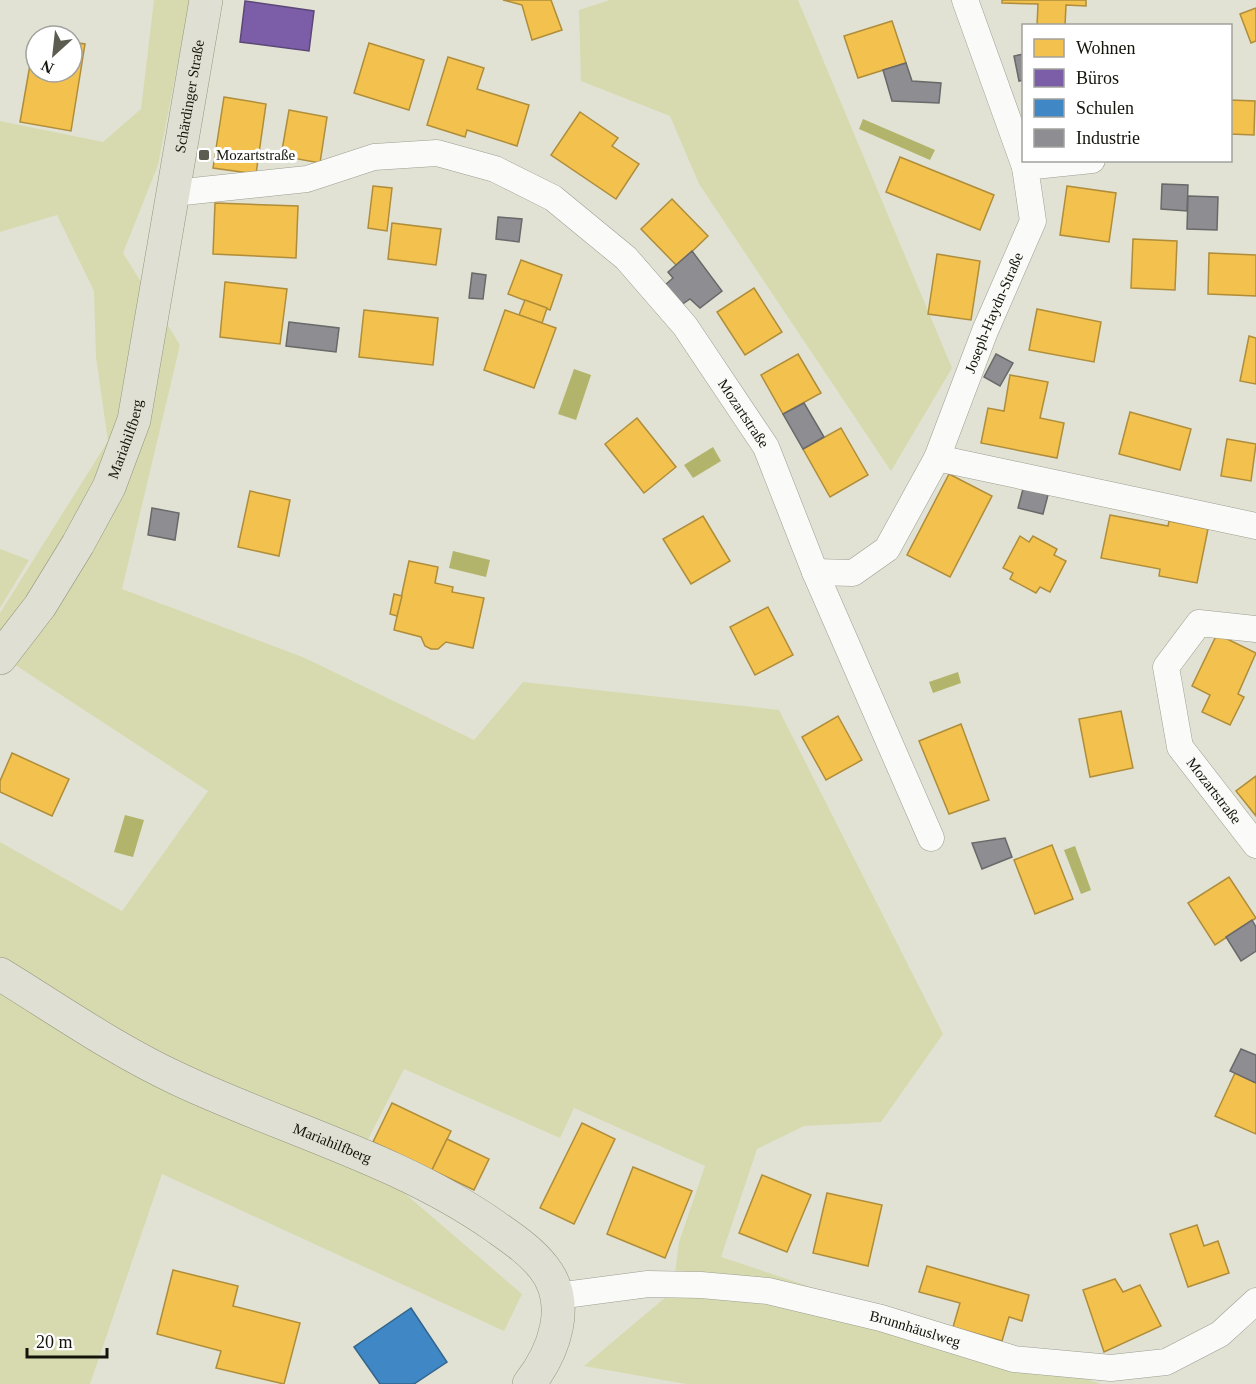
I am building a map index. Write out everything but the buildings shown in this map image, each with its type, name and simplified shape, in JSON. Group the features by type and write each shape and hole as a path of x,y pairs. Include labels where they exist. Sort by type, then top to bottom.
{"main road":[{"name":"Schärdinger Straße","path":"174,193 206,0"},
{"name":"Mariahilfberg","path":"0,658 40,606 109,487 134,420 174,193"},
{"name":"Mariahilfberg","path":"0,974 103,1038 175,1077 394,1171 463,1205 522,1246 545,1269 556,1296 559,1322 554,1344 529,1384"}],"street":[{"name":"Joseph-Haydn-Straße","path":"965,0 1022,159"},
{"name":"Mozartstraße","path":"174,193 307,179 374,157 437,153 495,169 553,198 626,258 685,326 766,447 815,572 931,838"},
{"name":"Joseph-Haydn-Straße","path":"937,458 985,331 1033,221 1023,162"},
{"path":"1025,167 1073,162"},
{"path":"815,572 853,573 887,549 937,458 1256,526"},
{"name":"Mozartstraße","path":"1256,629 1199,623 1166,667 1180,747 1256,845"},
{"name":"Brunnhäuslweg","path":"556,1296 648,1284 701,1285 768,1291 881,1318 1014,1359 1111,1368 1166,1362 1220,1334 1256,1300"}],"shaded area":[{"path":"154,0 190,0 158,165 123,253 180,345 122,589 305,658 474,740 523,682 779,710 943,1034 881,1122 804,1126 757,1149 721,1257 1101,1384 686,1384 584,1366 673,1291 679,1242 705,1166 574,1108 560,1138 404,1069 360,1155 522,1294 504,1331 162,1174 90,1384 0,1384 0,842 122,911 208,791 0,655 0,613 108,441 96,357 94,291 57,215 0,232 0,121 103,142 141,109"},
{"path":"610,0 798,0 952,368 891,471 699,184 670,116 581,81 579,10"},
{"path":"863,119 935,150 930,160 859,129"},
{"path":"574,369 591,375 576,420 558,414"},
{"path":"713,447 721,461 693,478 684,465"},
{"path":"0,549 29,560 0,608"},
{"path":"453,551 490,560 486,577 449,568"},
{"path":"958,672 961,683 933,693 929,682"},
{"path":"125,815 144,820 133,857 114,852"},
{"path":"1075,846 1091,890 1081,894 1064,850"}],"place":[{"name":"Mozartstraße","path":"204,155"}]}
